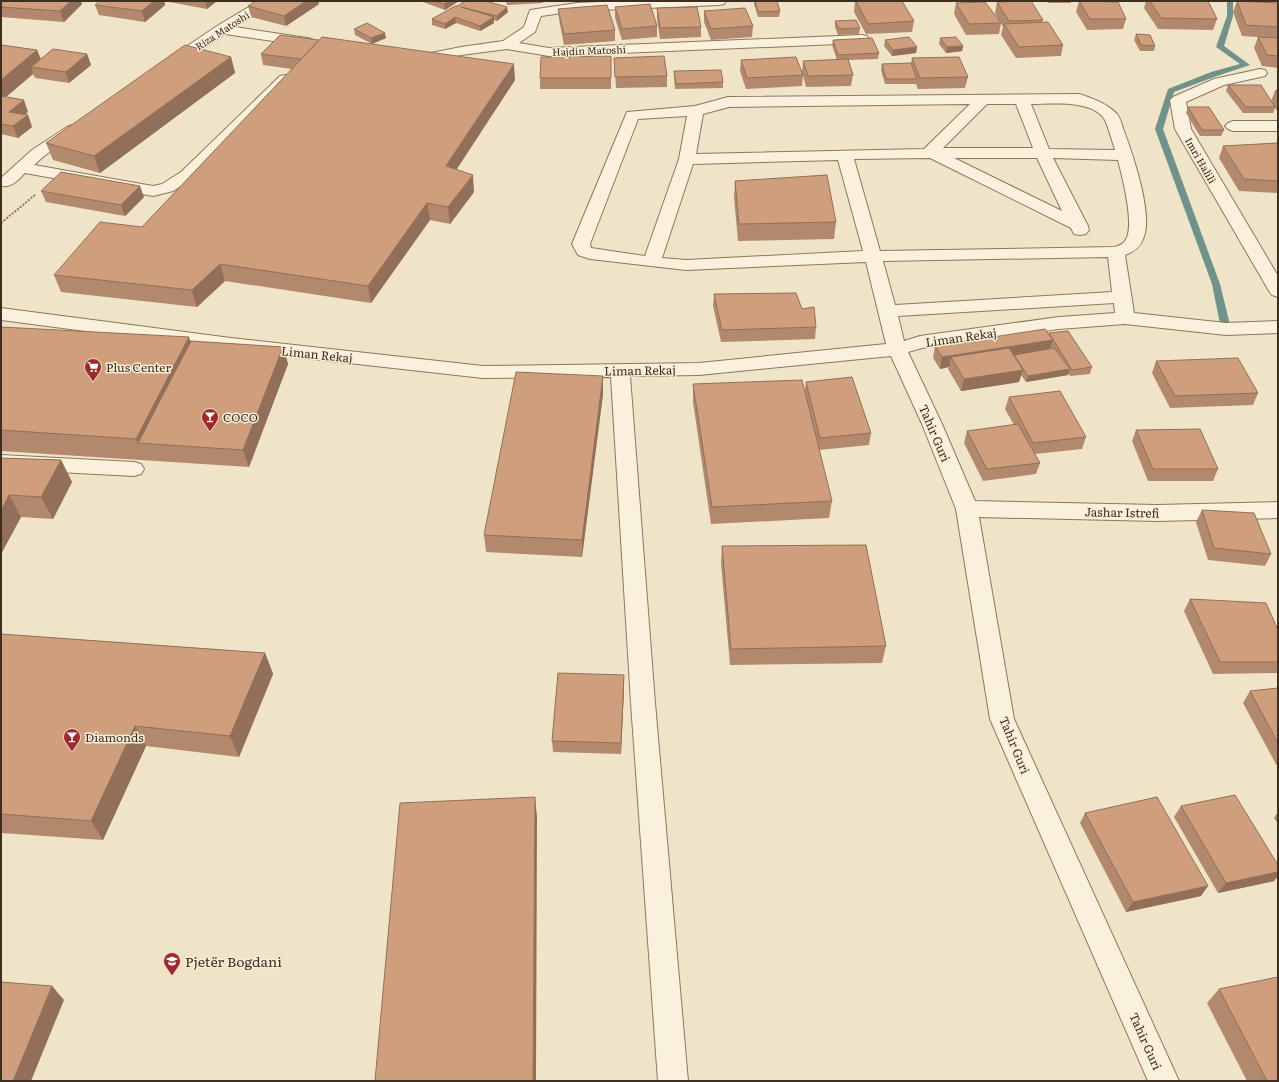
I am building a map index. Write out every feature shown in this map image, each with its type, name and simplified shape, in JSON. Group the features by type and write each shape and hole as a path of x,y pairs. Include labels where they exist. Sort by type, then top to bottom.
{"street":[{"name":"Riza Matoshi","path":"156,73 222,29 268,1"},
{"path":"507,45 530,29 535,12 577,7 719,1"},
{"path":"222,29 324,45"},
{"name":"Hajdin Matoshi","path":"402,58 417,60 461,50 507,45 549,52 863,39"},
{"path":"24,168 78,179 152,191 167,188 187,175 290,73"},
{"name":"Imri Halili","path":"1260,73 1219,82 1178,100 1183,129 1278,291"},
{"path":"1079,99 1098,107 1110,117 1125,155 1137,209 1136,238 1131,246 1116,252 873,256 686,265 590,254 584,251 581,244 632,115 696,111 728,102 1022,100 1079,99"},
{"path":"930,152 983,100"},
{"path":"1022,100 1042,152 1079,226 1087,252"},
{"path":"652,262 687,159 696,111"},
{"path":"3,177 84,122"},
{"path":"1233,126 1278,126"},
{"path":"687,159 930,152 1042,152 1125,155"},
{"path":"930,152 1079,226"},
{"path":"3,177 24,168 38,153"},
{"name":"Tahir Guri","path":"845,154 897,349 932,424 967,509 1002,719 1164,1081"},
{"path":"1,198 9,189 9,185 3,177"},
{"path":"1116,252 1125,318"},
{"path":"887,311 1122,296"},
{"name":"Liman Rekaj","path":"1,314 231,344 483,372 699,369 897,349 920,342 1060,323 1125,318 1226,329 1278,327"},
{"path":"620,370 643,703 673,1081"},
{"path":"1,462 134,469"},
{"name":"Jashar Istrefi","path":"967,509 1157,513 1278,510"}],"building":[{"path":"3,1 71,1 60,11 1,7 1,3"},
{"path":"100,1 154,1 142,11 95,5"},
{"path":"256,1 306,1 284,16 248,6"},
{"path":"435,1 449,1 444,4"},
{"path":"465,1 490,1 489,2 507,7 497,16 461,7 494,17 480,26 455,17 445,24 432,19"},
{"path":"755,1 777,1 780,11 758,12"},
{"path":"856,1 902,1 914,21 868,24"},
{"path":"1031,1 1043,20 1009,21 997,2"},
{"path":"1079,1 1118,2 1126,19 1090,19"},
{"path":"1150,1 1208,1 1217,19 1161,18"},
{"path":"1237,1 1278,3 1278,27 1246,25"},
{"path":"985,2 1001,23 969,24 956,3"},
{"path":"650,4 657,26 622,29 615,7"},
{"path":"607,5 615,30 564,34 558,9"},
{"path":"697,7 701,27 660,28 657,8"},
{"path":"745,8 753,26 711,29 704,11"},
{"path":"856,20 860,28 839,29 835,21"},
{"path":"1048,22 1063,45 1019,47 1004,24"},
{"path":"367,23 385,33 371,38 354,29"},
{"path":"1136,34 1150,35 1155,46 1141,45"},
{"path":"280,35 319,40 301,59 261,54"},
{"path":"322,37 514,64 446,166 473,175 448,207 427,203 368,286 220,264 192,290 54,275 100,222 142,227"},
{"path":"909,37 917,47 893,50 885,40"},
{"path":"956,37 963,46 947,47 940,38"},
{"path":"1258,37 1278,38 1278,56 1267,55"},
{"path":"872,38 879,53 838,55 833,40"},
{"path":"1,45 37,50 1,80"},
{"path":"185,45 231,57 94,156 46,143"},
{"path":"53,49 87,54 66,72 31,67"},
{"path":"611,56 611,78 540,78 541,57"},
{"path":"664,56 667,76 615,77 614,58"},
{"path":"796,57 803,75 747,78 741,60"},
{"path":"959,57 968,77 920,78 912,58"},
{"path":"848,59 853,75 808,76 803,61"},
{"path":"911,63 917,79 886,79 882,64"},
{"path":"721,70 723,82 676,84 674,71"},
{"path":"1228,85 1261,85 1275,107 1246,107"},
{"path":"1,96 24,100 9,112 28,115 13,126 1,124"},
{"path":"1188,107 1209,107 1224,130 1202,130"},
{"path":"1278,143 1278,181 1244,179 1223,146"},
{"path":"61,172 140,186 121,205 41,191"},
{"path":"827,175 836,222 739,224 735,181"},
{"path":"796,293 802,309 814,307 816,327 722,330 714,294"},
{"name":"Plus Center","path":"1,327 189,337 136,439 1,430"},
{"path":"1045,329 1053,340 942,357 935,346"},
{"path":"1068,331 1092,367 1072,370 1049,333"},
{"name":"COCO","path":"191,341 283,347 243,450 138,443"},
{"path":"1009,348 1023,370 964,379 951,357"},
{"path":"1054,348 1070,369 1028,376 1014,355"},
{"path":"1238,358 1258,393 1175,396 1156,361"},
{"path":"516,372 603,376 582,540 484,535"},
{"path":"852,377 871,433 820,438 806,382"},
{"path":"802,380 832,501 712,507 693,384"},
{"path":"1060,391 1086,437 1033,443 1009,397"},
{"path":"1018,424 1040,463 987,469 967,431"},
{"path":"1200,429 1218,469 1153,469 1136,430"},
{"path":"1,458 61,460 41,497 9,495 1,511"},
{"path":"1202,510 1254,513 1271,554 1214,548"},
{"path":"866,545 886,646 731,649 722,546"},
{"path":"1190,599 1266,603 1278,630 1278,662 1220,662"},
{"name":"Diamonds","path":"1,634 265,653 230,736 135,726 91,821 1,814"},
{"path":"558,673 624,675 621,743 552,741"},
{"path":"1278,688 1278,743 1250,691"},
{"path":"1235,795 1278,865 1278,872 1226,883 1181,806"},
{"path":"535,797 533,1081 375,1081 400,803"},
{"path":"1157,797 1208,886 1133,902 1085,813"},
{"path":"1278,977 1278,1081 1267,1081 1219,989"},
{"path":"1,982 52,986 13,1081 1,1081"}],"waterway":[{"path":"1226,329 1216,284 1159,129 1171,91 1214,74 1246,65 1220,47 1230,16 1230,1"}],"place":[{"name":"Plus Center","path":"93,382"},
{"name":"COCO","path":"210,432"},
{"name":"Diamonds","path":"72,752"},
{"name":"Pjetër Bogdani","path":"172,976"}]}
